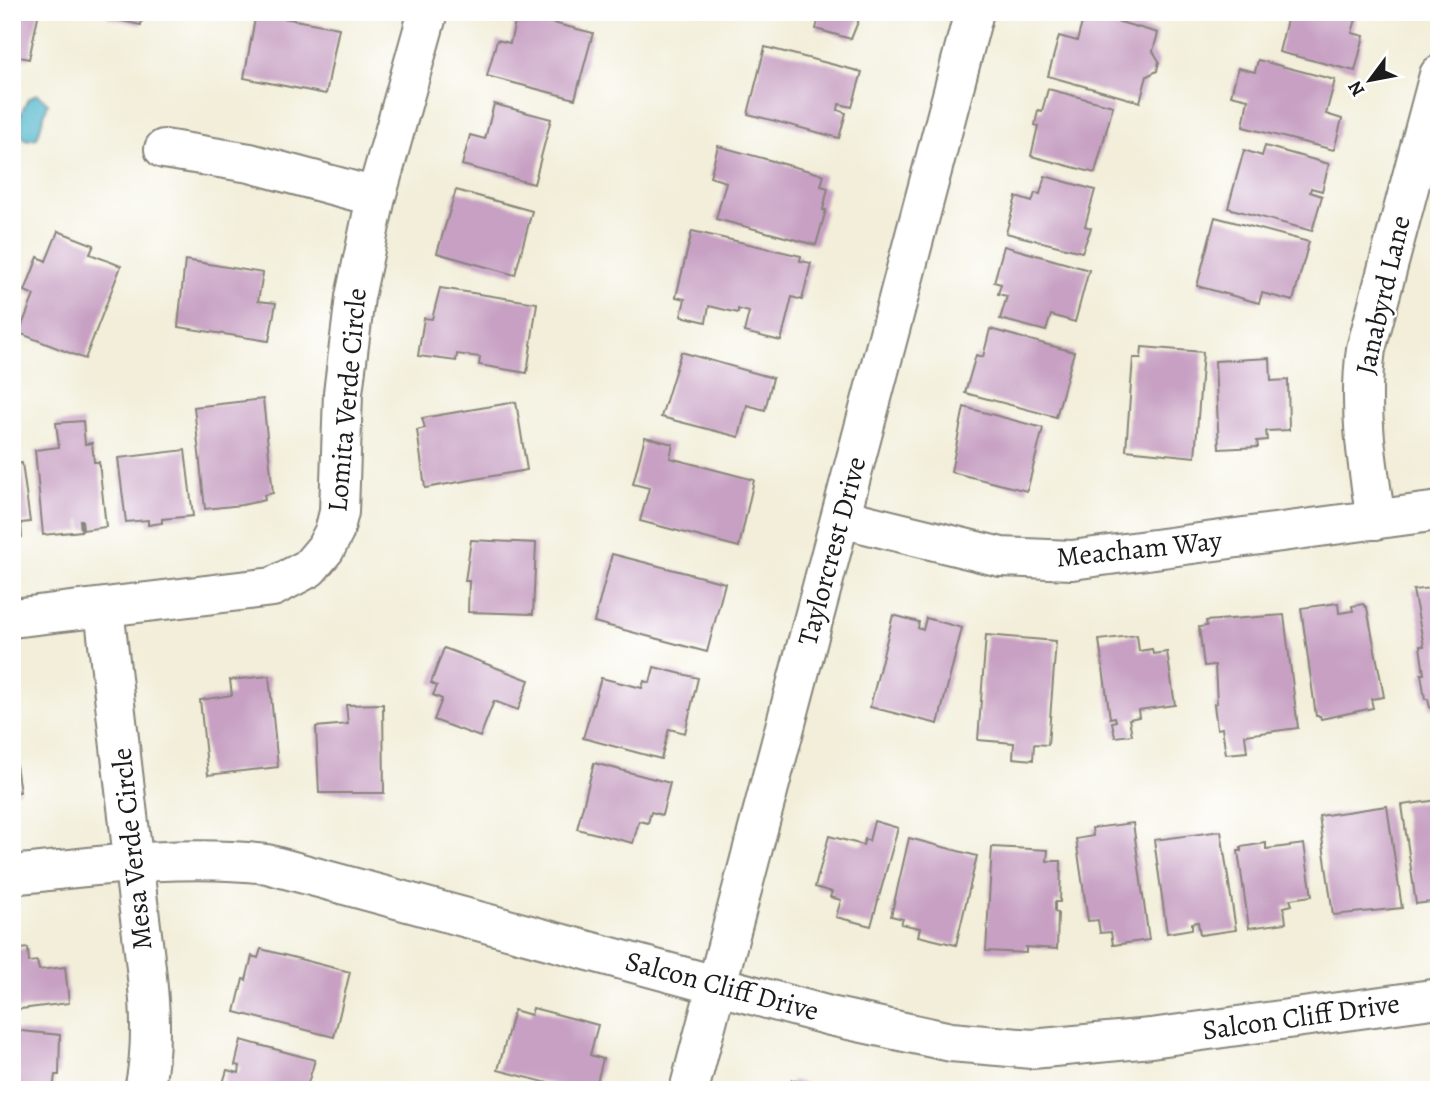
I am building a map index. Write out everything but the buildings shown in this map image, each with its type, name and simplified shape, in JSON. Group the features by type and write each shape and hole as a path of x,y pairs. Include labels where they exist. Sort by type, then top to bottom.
{"street":[{"name":"Lomita Verde Circle","path":"12,618 273,587 309,568 325,549 339,512 347,350 376,197 428,12"},
{"name":"Taylorcrest Drive","path":"689,1090 974,12"},
{"name":"Janabyrd Lane","path":"1376,520 1362,421 1361,384 1366,349 1439,75"},
{"path":"164,149 250,163 376,197"},
{"name":"Meacham Way","path":"841,518 1001,557 1072,560 1439,511"},
{"name":"Mesa Verde Circle","path":"104,609 135,862 149,1006 148,1073 144,1090"},
{"name":"Salcon Cliff Drive","path":"12,875 135,862 217,858 267,864 905,1034 951,1042 1032,1049 1151,1038 1439,998"}],"water":[{"path":"37,94 48,103 37,138 26,140 15,126 28,99"}]}
